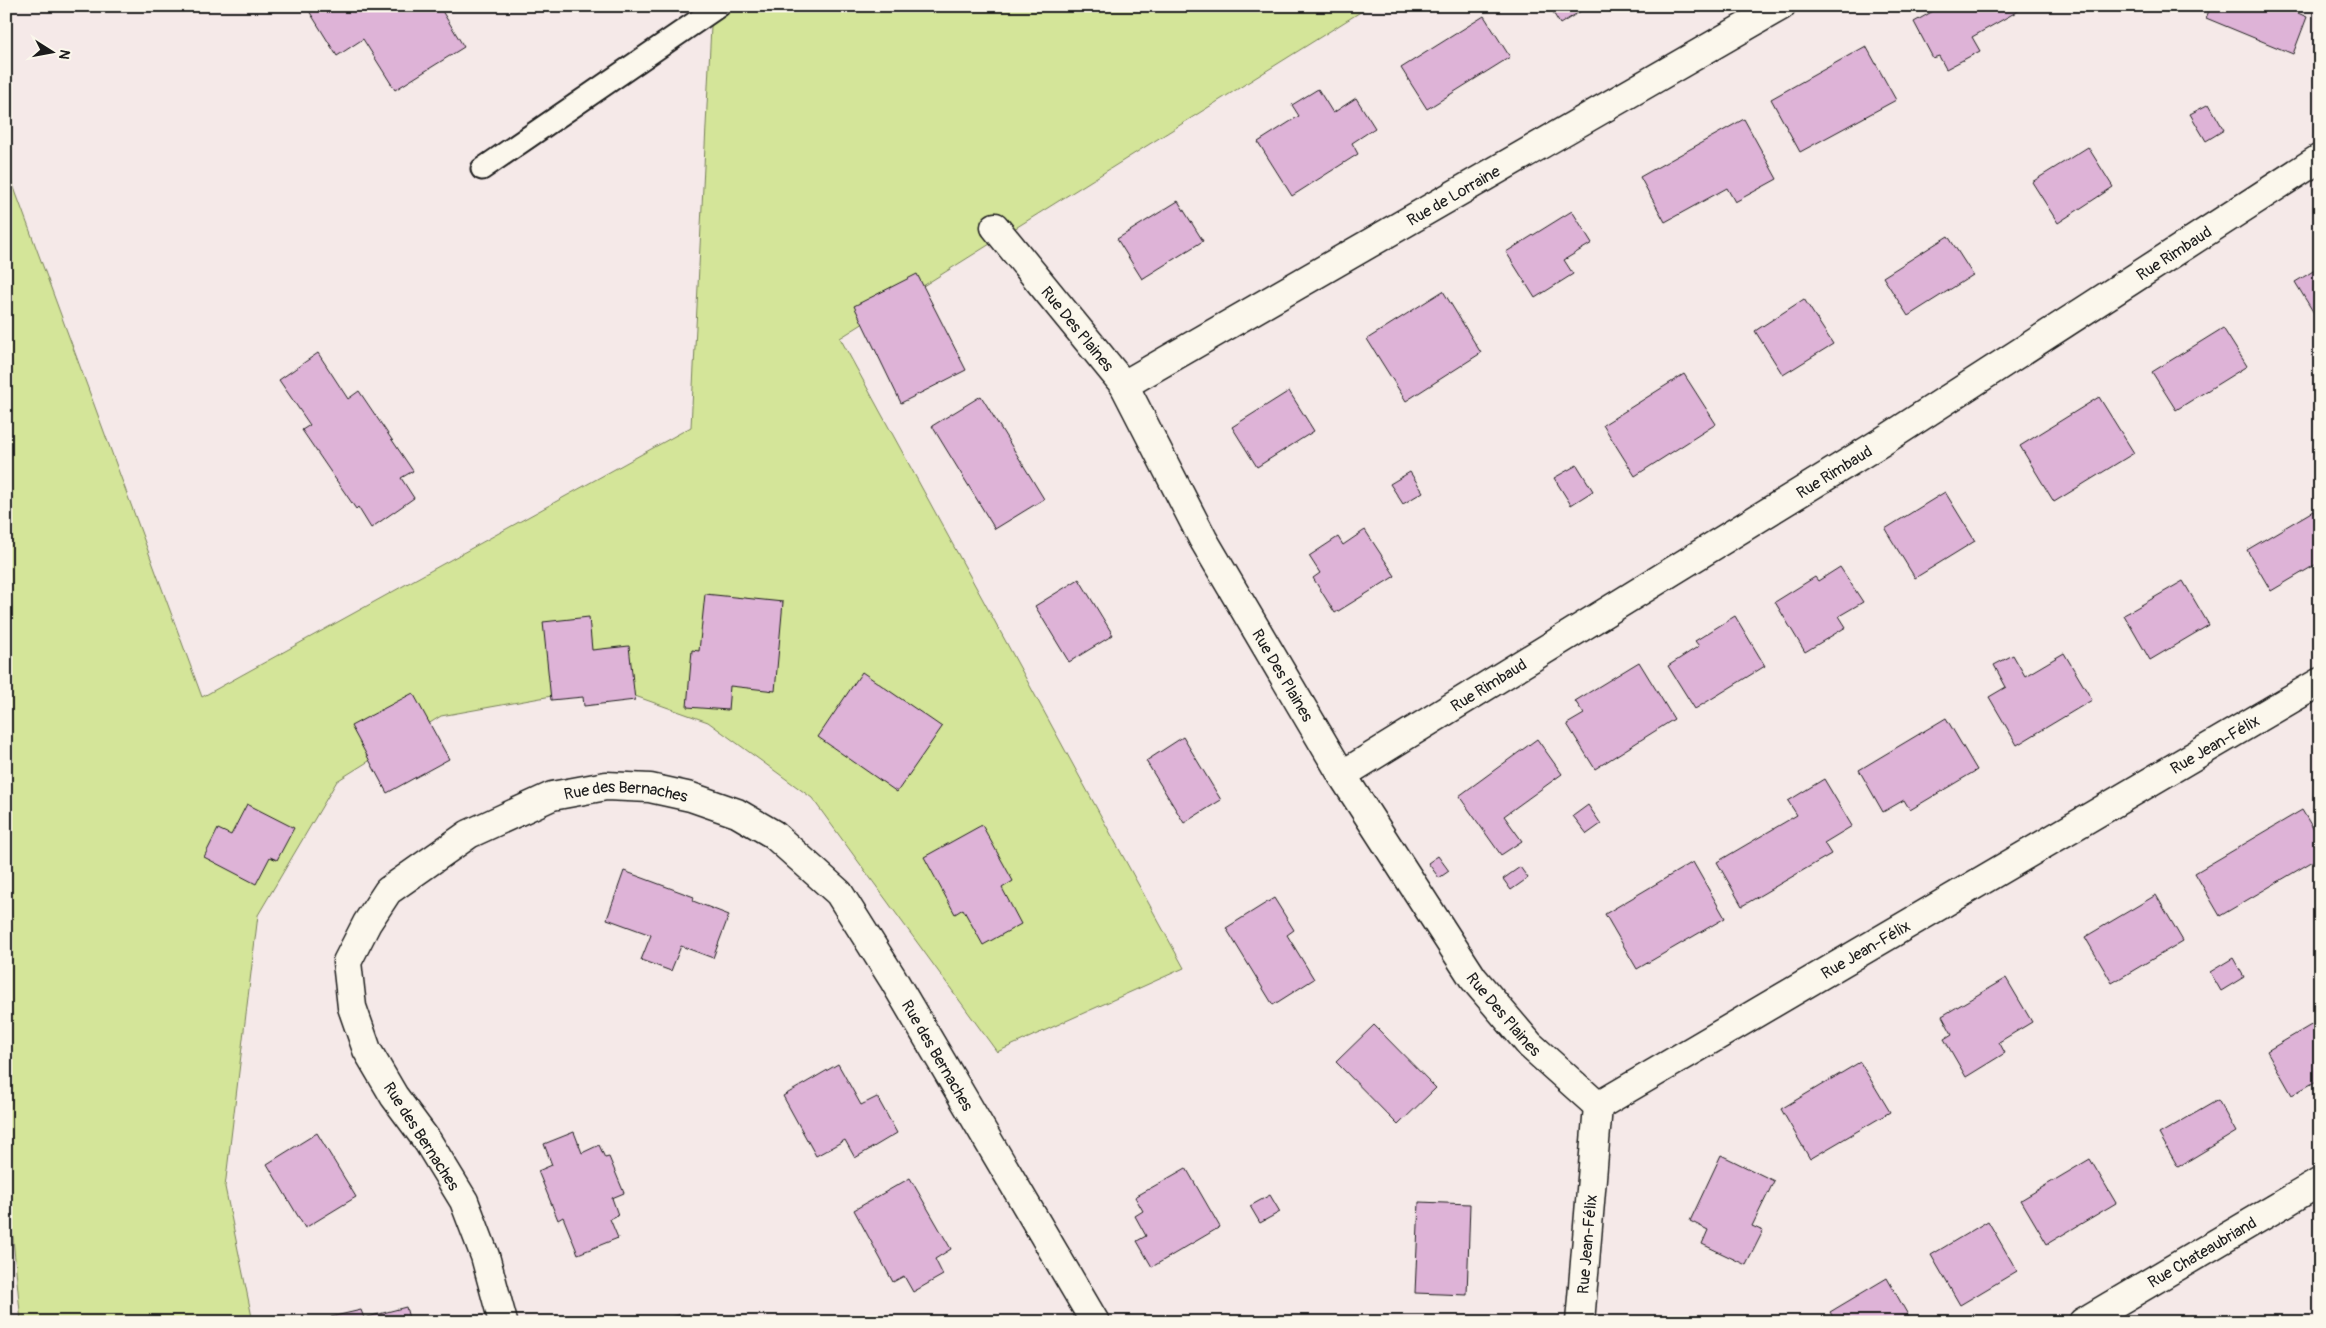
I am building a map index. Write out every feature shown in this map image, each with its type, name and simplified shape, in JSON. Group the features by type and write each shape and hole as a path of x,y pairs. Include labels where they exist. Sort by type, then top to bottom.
{"street":[{"name":"Rue de Lorraine","path":"1124,385 1781,6"},
{"name":"Rue Rimbaud","path":"1342,775 1880,444 2320,158"},
{"name":"Rue Des Plaines","path":"995,227 1124,385 1203,539 1342,775 1473,978 1530,1045 1598,1106"},
{"name":"Rue Jean-Félix","path":"1580,1322 1598,1106 2320,682"},
{"name":"Rue des Bernaches","path":"504,1322 485,1256 464,1201 428,1142 394,1096 367,1050 352,1007 347,962 367,924 388,891 470,834 552,796 606,786 650,788 691,797 737,813 773,834 839,894 898,988 1095,1322"},
{"name":"Rue Chateaubriand","path":"2083,1322 2320,1182"}],"lane":[{"path":"482,169 720,6"}],"green space":[{"path":"712,6 1370,6 840,338 1184,968 997,1052 812,798 708,722 607,686 441,716 337,781 258,915 225,1187 253,1322 21,1322 6,1166 6,166 202,697 691,427"}],"building":[{"path":"306,6 439,6 464,47 395,90 363,39 337,56"},
{"path":"1549,6 1589,6 1560,24"},
{"path":"1942,6 2027,6 1972,37 1980,51 1946,69 1939,56 1933,58 1914,22"},
{"path":"2211,6 2282,6 2307,17 2293,54 2206,18"},
{"path":"1484,16 1510,57 1427,109 1401,68"},
{"path":"1866,46 1896,100 1800,152 1771,99"},
{"path":"1318,89 1333,113 1356,98 1375,128 1352,143 1358,154 1292,196 1258,142 1299,116 1292,105"},
{"path":"2209,104 2224,130 2206,141 2190,114"},
{"path":"1744,119 1777,179 1735,202 1727,188 1665,222 1640,177"},
{"path":"2088,147 2113,187 2058,223 2032,182"},
{"path":"1178,201 1203,241 1142,279 1117,239"},
{"path":"1572,211 1592,243 1564,260 1573,274 1535,298 1506,252"},
{"path":"1948,236 1973,275 1908,316 1883,277"},
{"path":"2320,267 2320,323 2295,282"},
{"path":"917,274 966,370 901,403 854,306"},
{"path":"1443,291 1481,353 1406,401 1367,339"},
{"path":"1804,299 1833,344 1783,375 1755,331"},
{"path":"2223,328 2247,366 2176,410 2152,372"},
{"path":"318,353 348,399 359,391 413,471 401,478 414,498 371,528 302,430 310,425 279,380"},
{"path":"1684,374 1716,424 1635,476 1603,425"},
{"path":"1289,391 1314,431 1257,467 1232,427"},
{"path":"981,396 1044,499 995,529 932,426"},
{"path":"2099,397 2134,453 2054,502 2020,446"},
{"path":"1577,465 1593,491 1571,505 1554,478"},
{"path":"1410,472 1423,492 1403,504 1390,484"},
{"path":"1945,492 1975,541 1915,578 1885,529"},
{"path":"2313,511 2320,523 2320,562 2271,591 2247,550"},
{"path":"1365,530 1395,576 1335,613 1313,578 1320,573 1309,556 1338,537 1343,545"},
{"path":"1840,567 1863,602 1839,616 1846,627 1805,652 1775,602 1815,577 1818,581"},
{"path":"1079,579 1113,635 1069,662 1035,606"},
{"path":"2183,581 2209,625 2150,660 2124,615"},
{"path":"705,594 783,602 775,691 730,686 728,710 687,707 692,650 699,651"},
{"path":"1735,616 1765,666 1695,709 1668,666 1699,646 1695,641"},
{"path":"589,617 592,650 629,646 635,700 584,706 583,697 551,700 543,622"},
{"path":"2064,653 2092,700 2017,745 1989,697 2006,687 1994,665 2013,655 2025,676"},
{"path":"1639,662 1674,719 1595,769 1567,724 1584,714 1575,701"},
{"path":"862,672 942,727 897,792 818,737"},
{"path":"413,693 449,759 387,793 351,726"},
{"path":"1946,718 1977,770 1910,810 1904,800 1883,812 1859,770"},
{"path":"1183,737 1221,800 1184,823 1146,761"},
{"path":"1537,739 1562,774 1504,816 1522,841 1501,855 1459,796"},
{"path":"1824,779 1852,826 1824,843 1831,854 1742,906 1717,862 1797,815 1788,801"},
{"path":"247,804 294,828 277,860 270,857 256,884 204,857 218,829 231,835"},
{"path":"1588,805 1601,824 1587,834 1573,816"},
{"path":"2302,810 2320,840 2320,857 2220,916 2195,873"},
{"path":"982,825 1013,881 1002,888 1021,924 983,945 963,909 955,914 924,857"},
{"path":"1438,856 1449,871 1439,878 1428,863"},
{"path":"1693,862 1725,918 1637,969 1605,914"},
{"path":"1520,867 1528,878 1511,890 1503,879"},
{"path":"624,871 694,897 693,901 729,915 713,958 681,946 671,971 641,960 651,935 607,919"},
{"path":"2156,895 2183,941 2112,983 2085,937"},
{"path":"1274,898 1294,930 1287,935 1314,979 1273,1005 1226,928"},
{"path":"2233,958 2244,977 2221,991 2210,972"},
{"path":"2006,978 2032,1022 1999,1042 2005,1053 1966,1077 1944,1039 1952,1034 1942,1016"},
{"path":"2318,1021 2320,1025 2320,1079 2292,1095 2267,1051"},
{"path":"1374,1025 1436,1088 1398,1125 1336,1062"},
{"path":"1860,1062 1890,1112 1810,1159 1781,1109"},
{"path":"838,1064 861,1105 877,1097 897,1133 855,1158 845,1140 816,1156 783,1096"},
{"path":"2218,1100 2236,1132 2178,1167 2159,1134"},
{"path":"574,1132 582,1153 599,1145 605,1158 609,1157 624,1193 612,1198 618,1215 610,1219 618,1238 578,1254 563,1217 558,1220 538,1171 552,1165 544,1144"},
{"path":"317,1133 356,1197 305,1228 267,1164"},
{"path":"1721,1155 1774,1181 1752,1226 1763,1231 1746,1265 1702,1244 1708,1230 1690,1221"},
{"path":"2090,1159 2116,1203 2047,1244 2021,1200"},
{"path":"1186,1168 1220,1227 1152,1267 1137,1241 1146,1236 1135,1216 1143,1211 1135,1197"},
{"path":"910,1178 951,1249 935,1259 943,1275 913,1292 904,1276 893,1282 854,1210"},
{"path":"1270,1195 1280,1212 1260,1223 1250,1206"},
{"path":"1419,1202 1470,1204 1467,1295 1415,1293"},
{"path":"1988,1221 2017,1271 1960,1305 1931,1255"},
{"path":"1887,1278 1912,1322 1836,1322 1830,1312"},
{"path":"406,1307 410,1322 332,1322 331,1317 361,1310 364,1318"},
{"path":"683,1314 685,1322 651,1322"}]}
